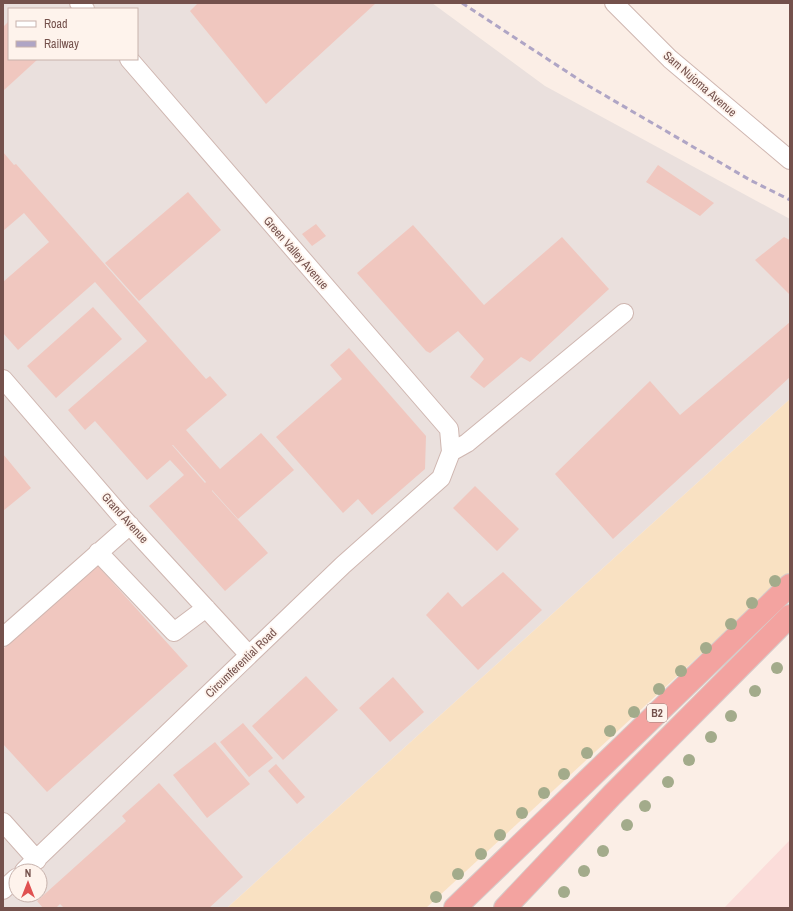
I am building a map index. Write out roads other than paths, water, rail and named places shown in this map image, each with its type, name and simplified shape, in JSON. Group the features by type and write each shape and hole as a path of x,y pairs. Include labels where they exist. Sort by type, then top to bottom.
{"highway":[{"name":"B2","path":"455,908 790,585"},
{"name":"B2","path":"505,908 612,795 790,616"}],"street":[{"name":"Sam Nujoma Avenue","path":"614,3 670,59 789,158"},
{"name":"Green Valley Avenue","path":"130,60 449,429 450,452"},
{"path":"450,452 467,443 624,313"},
{"name":"Grand Avenue","path":"3,379 130,525 249,655"},
{"name":"Circumferential Road","path":"32,863 343,565 441,478 450,452"},
{"path":"3,637 130,525"},
{"path":"98,552 174,632 206,608"},
{"path":"3,822 29,863"}],"railway":[{"path":"462,3 587,85 750,180 790,200"}]}
